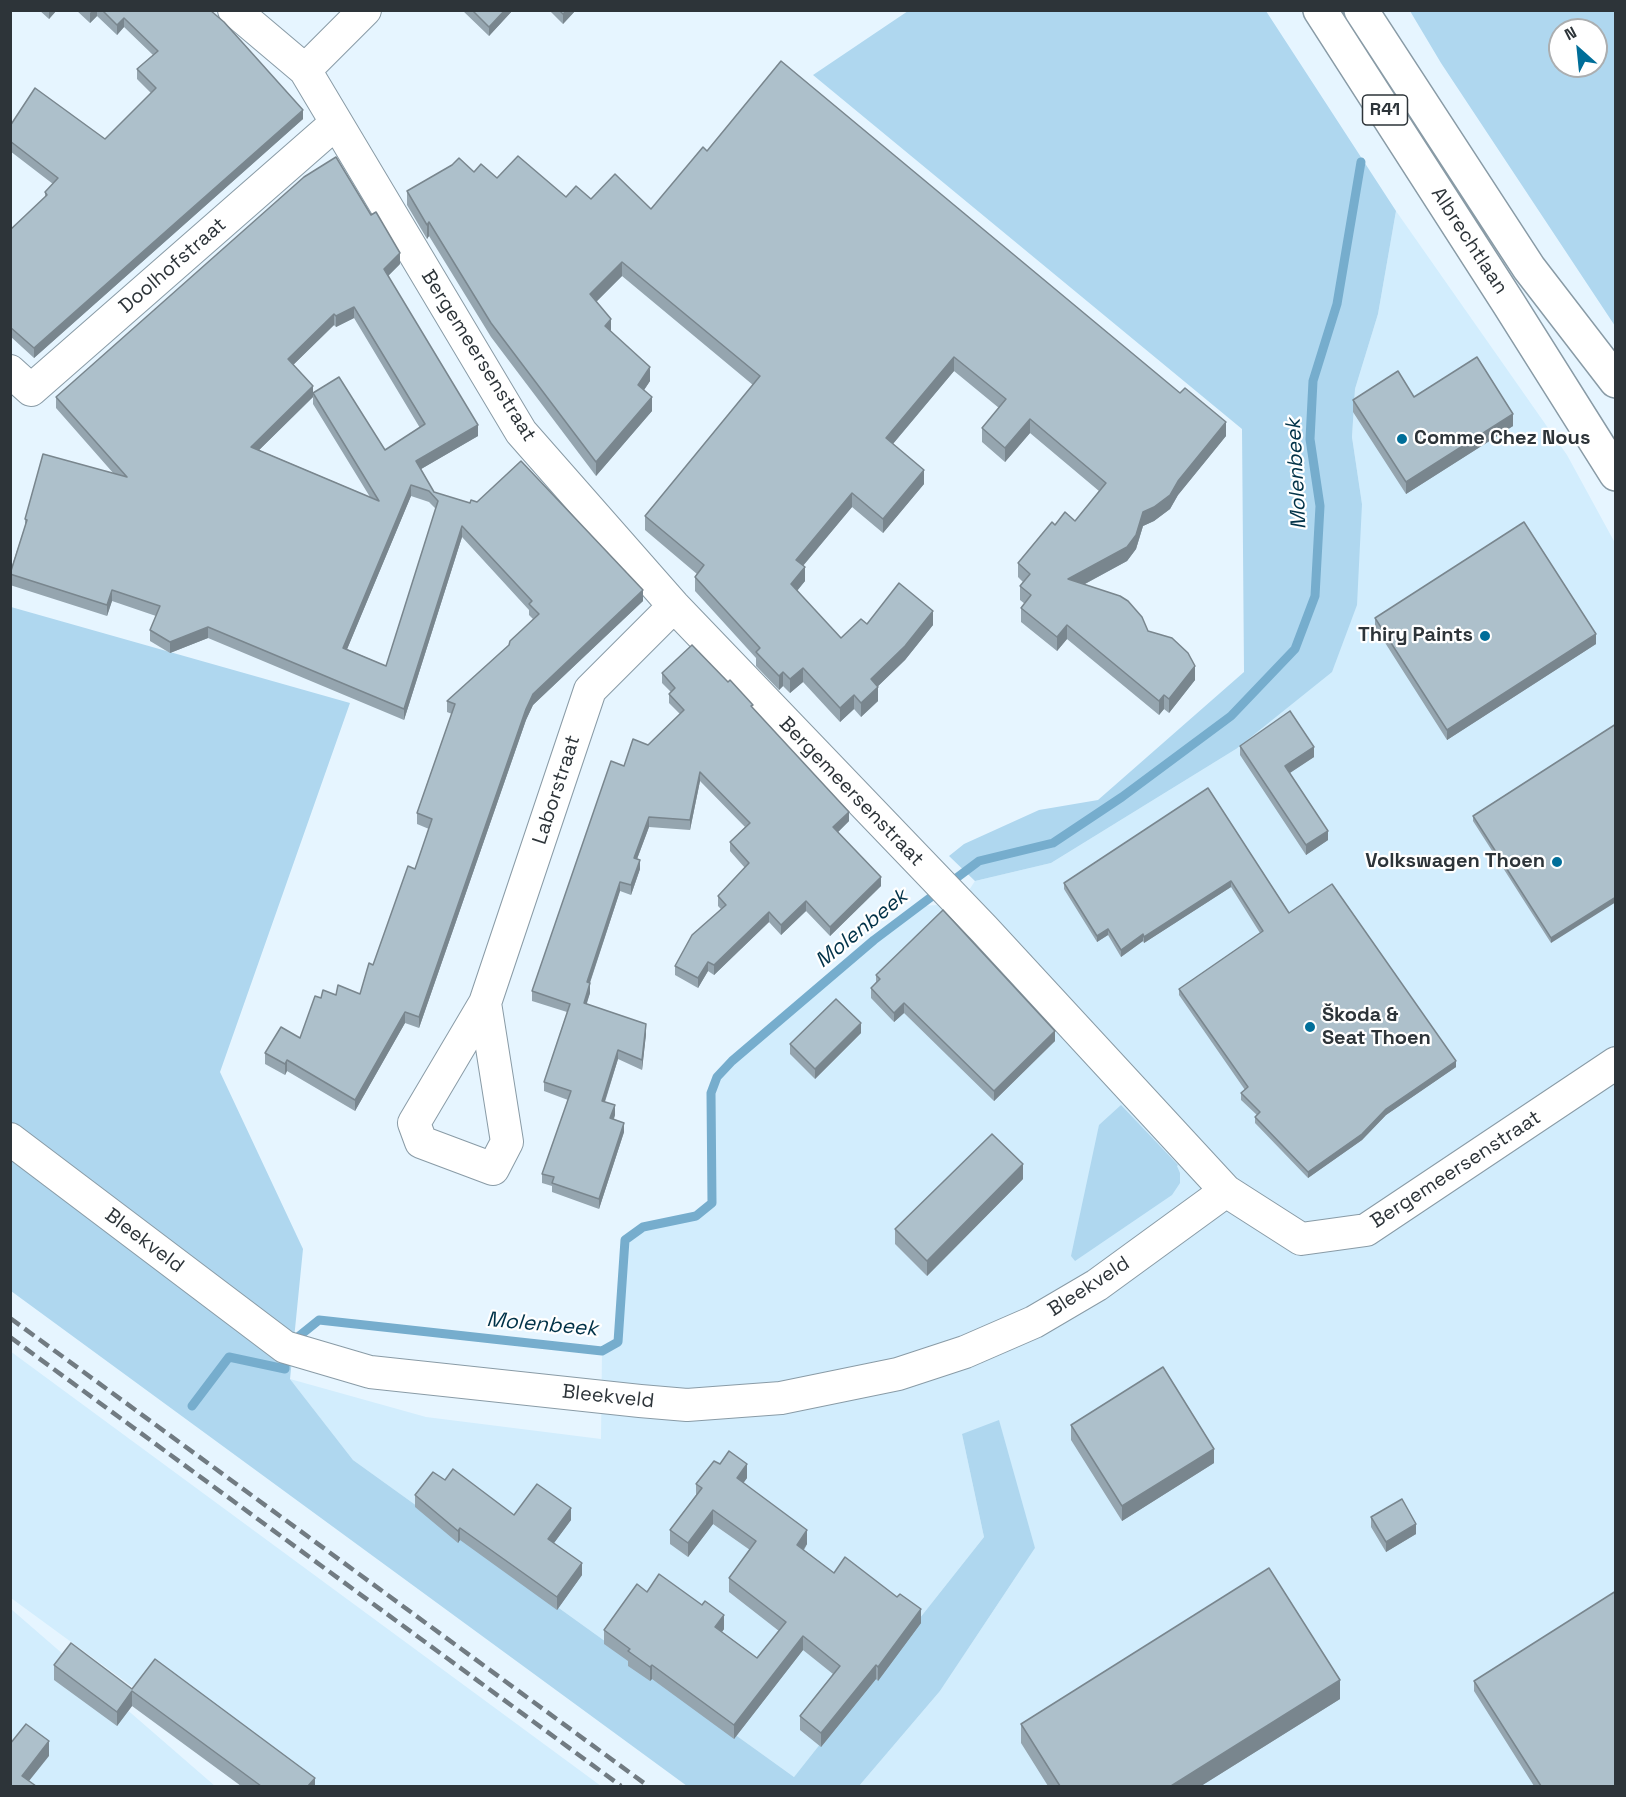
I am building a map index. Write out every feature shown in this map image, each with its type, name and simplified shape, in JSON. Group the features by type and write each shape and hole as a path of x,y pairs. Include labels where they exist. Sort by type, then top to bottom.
{"main road":[{"name":"Albrechtlaan","path":"1320,10 1616,474"},
{"name":"Albrechtlaan","path":"1361,10 1528,268 1616,381"}],"street":[{"name":"Bergemeersenstraat","path":"234,10 305,70 521,432 674,606 960,904 1226,1191 1301,1239 1366,1230 1616,1063"},
{"path":"305,70 365,10"},
{"name":"Doolhofstraat","path":"10,371 31,390 336,123"},
{"name":"Laborstraat","path":"485,1004 507,1142 493,1169 421,1142 414,1123 485,1004 590,690 674,606"},
{"name":"Bleekveld","path":"10,1139 285,1347 370,1372 687,1405 781,1398 898,1374 965,1352 1034,1322 1089,1290 1226,1191"}],"shaded area":[{"path":"908,11 1266,11 1396,211 1378,314 1355,389 1352,437 1362,504 1357,605 1332,672 1236,749 1051,863 975,881 949,856 964,844 1039,810 1098,800 1244,672 1242,429 813,75"},
{"path":"1410,11 1615,11 1615,326 1441,63"},
{"path":"1396,211 1567,455 1615,543 1615,1786 859,1786 940,1691 1035,1548 962,1434 984,1537 794,1777 353,1460 290,1379 426,1417 601,1439 602,1351 618,1342 625,1240 643,1227 696,1216 712,1203 711,1093 717,1077 732,1061 874,940 918,906 960,904 975,881 1051,863 1236,749 1362,504 1352,437 1355,389 1378,314"},
{"path":"11,607 350,703 220,1072 303,1249 290,1379 353,1460 794,1777 984,1537 962,1434 999,1420 1035,1548 940,1691 859,1786 687,1786 11,1291"},
{"path":"1121,1105 1178,1165 1180,1183 1172,1195 1075,1261 1071,1256 1099,1125"},
{"path":"10,1351 601,1786 268,1786 11,1598"},
{"path":"11,1609 215,1786 11,1786"}],"building":[{"path":"102,10 210,10 224,22 303,110 34,348 10,327 10,230 47,195 45,192 58,178 10,141 10,126 35,88 105,139 156,88 137,69 158,51 124,18 117,25"},
{"path":"472,10 505,10 489,27"},
{"path":"781,61 1180,393 1185,388 1226,422 1178,481 1170,495 1143,512 1136,535 1127,547 1068,579 1120,596 1128,601 1142,617 1148,631 1172,638 1188,653 1195,666 1169,699 1164,695 1159,701 1067,625 1057,637 1021,608 1031,595 1020,586 1030,574 1018,563 1052,522 1055,525 1065,512 1075,521 1106,483 1030,419 1005,448 982,428 1006,399 954,357 886,438 924,470 883,519 852,493 796,560 805,567 791,584 841,638 861,619 867,624 899,583 933,611 905,646 871,679 878,687 861,703 854,695 840,708 803,668 790,679 783,672 779,676 756,652 760,648 695,577 704,565 645,516 760,376 622,262 590,294 611,319 605,326 650,367 638,385 652,397 596,462 491,323 429,222 427,225 407,191 452,165 459,158 474,172 481,164 497,178 518,156 566,197 576,186 591,199 615,174 651,209 703,147 707,151"},
{"path":"336,157 371,215 376,212 400,253 384,269 478,425 416,461 434,492 470,503 471,500 477,502 521,461 643,590 533,694 419,1017 405,1012 355,1100 287,1060 285,1064 265,1053 281,1027 300,1038 315,996 321,998 323,990 336,995 338,985 360,994 369,963 373,965 408,866 415,869 432,819 417,813 455,704 447,701 509,645 510,641 539,614 529,604 532,601 462,526 404,709 208,627 170,642 150,630 160,606 112,590 107,605 10,574 27,520 25,519 43,454 127,477 56,397 304,177","holes":["354,307 425,424 385,450 339,377 313,393 379,501 251,447 313,386 288,359 334,314 336,316","411,485 429,491 438,501 386,666 343,648"]},
{"path":"1477,357 1513,414 1406,482 1353,400 1398,371 1414,397"},
{"name":"Thiry Paints","path":"1524,522 1596,634 1447,730 1375,618"},
{"path":"692,645 728,682 730,680 753,705 751,706 849,812 833,827 881,877 830,927 806,901 781,925 769,912 714,965 708,962 698,978 675,966 692,935 726,905 718,896 749,863 730,842 750,823 700,772 690,820 649,817 634,858 640,860 631,885 620,882 587,982 590,983 584,1003 646,1024 642,1060 618,1050 602,1101 615,1105 610,1118 624,1123 599,1199 552,1183 554,1177 542,1174 571,1091 544,1082 570,1004 532,991 611,761 624,766 633,739 648,745 684,710 669,694 675,688 662,673"},
{"path":"1290,711 1314,747 1285,766 1328,831 1306,845 1240,746"},
{"name":"Volkswagen Thoen","path":"1616,724 1616,897 1551,938 1473,816"},
{"name":"Škoda & Seat Thoen","path":"1208,788 1289,913 1332,884 1456,1061 1386,1109 1362,1134 1308,1172 1255,1117 1260,1112 1241,1093 1248,1087 1179,989 1263,931 1231,881 1144,937 1143,934 1121,950 1108,929 1097,936 1064,883"},
{"path":"943,910 1055,1031 994,1091 904,1003 894,1013 871,988 880,979 876,975"},
{"path":"836,999 861,1023 815,1069 790,1044"},
{"path":"992,1134 1023,1164 927,1261 895,1229"},
{"path":"1163,1367 1214,1449 1122,1506 1071,1425"},
{"path":"729,1451 747,1464 737,1478 807,1530 797,1545 834,1573 845,1557 897,1597 900,1594 921,1609 878,1667 876,1665 821,1733 800,1716 840,1666 803,1636 734,1725 652,1665 650,1667 628,1651 630,1649 604,1630 637,1584 647,1592 659,1574 702,1605 705,1601 724,1615 715,1627 757,1658 786,1622 729,1578 756,1541 713,1510 688,1543 670,1530 702,1488 696,1484 714,1461 720,1464"},
{"path":"453,1469 514,1515 537,1484 571,1508 548,1539 582,1563 557,1597 460,1528 458,1531 415,1495 433,1472 445,1480"},
{"path":"1402,1499 1416,1524 1386,1542 1371,1517"},
{"path":"1269,1568 1340,1680 1171,1786 1060,1786 1021,1724"},
{"path":"1616,1591 1616,1786 1541,1786 1474,1681"},
{"path":"71,1643 132,1689 155,1659 315,1778 308,1786 261,1786 132,1691 117,1712 54,1665"},
{"path":"26,1724 49,1741 22,1776 36,1786 10,1786 10,1744"}],"waterway":[{"name":"Molenbeek","path":"293,1341 319,1320 602,1351 618,1342 625,1240 643,1227 696,1216 712,1203 711,1093 717,1077 732,1061 874,940 979,861 1053,843 1122,797 1231,716 1295,649 1315,596 1320,506 1310,439 1313,381 1337,304 1361,162"},
{"name":"Molenbeek","path":"192,1406 229,1357 285,1369 285,1351"}],"railway":[{"path":"10,1318 648,1786"},
{"path":"10,1337 621,1786"}],"place":[{"name":"Comme Chez Nous","path":"1402,439"},
{"name":"Thiry Paints","path":"1485,636"},
{"name":"Volkswagen Thoen","path":"1557,862"},
{"name":"Škoda & Seat Thoen","path":"1310,1027"}]}
